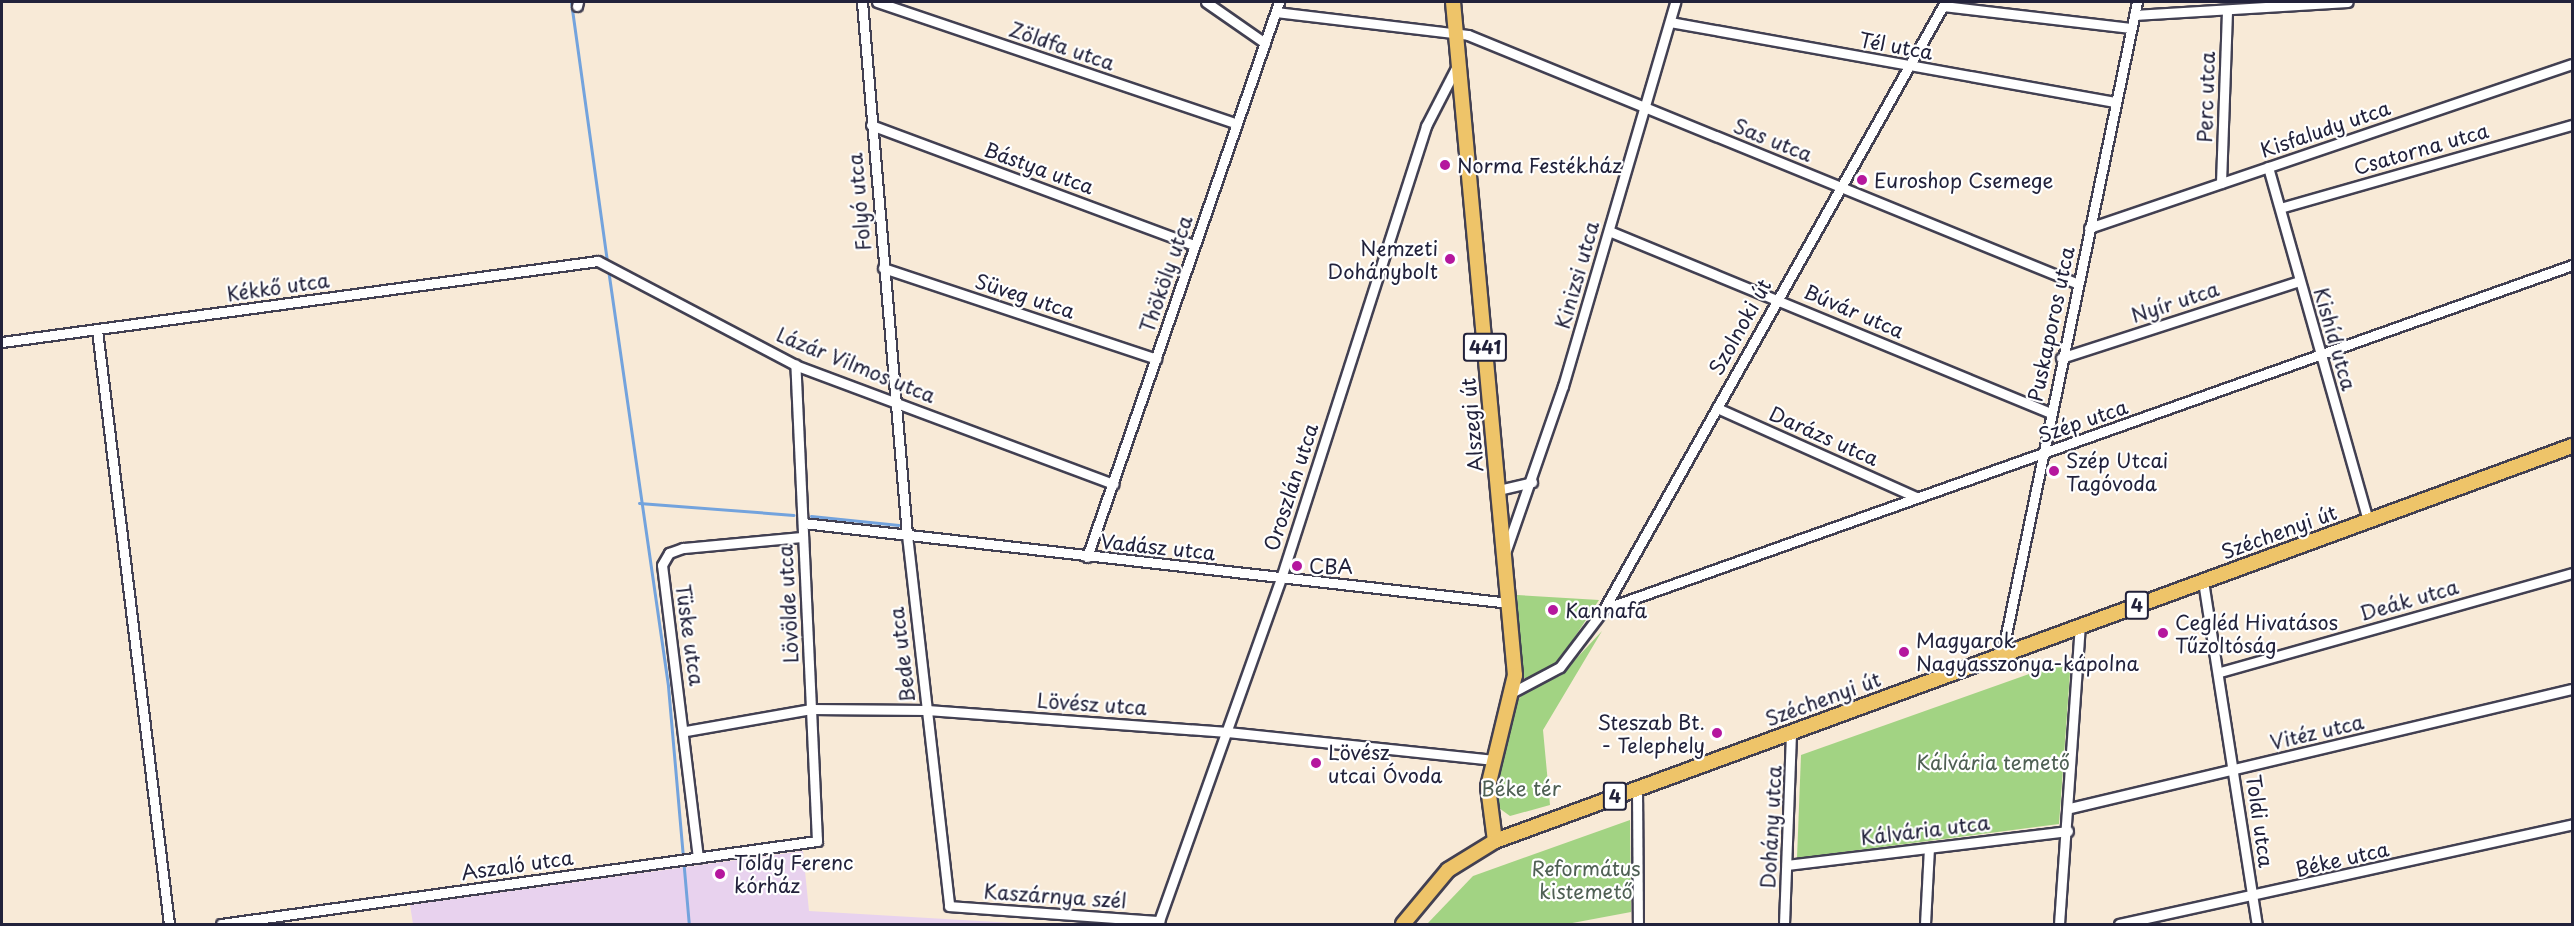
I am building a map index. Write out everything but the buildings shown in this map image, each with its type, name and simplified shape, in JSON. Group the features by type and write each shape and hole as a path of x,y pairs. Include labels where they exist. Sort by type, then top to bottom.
{"main road":[{"name":"Alszegi út","path":"1453,2 1509,603 1511,693 1495,760 1488,804 1495,841"},
{"name":"Széchenyi út","path":"1403,924 1426,892 1461,860 1495,841 2572,446"},
{"path":"1488,804 1501,824 1516,832 1527,828"}],"street":[{"name":"Folyó utca","path":"862,2 894,400"},
{"name":"Zöldfa utca","path":"877,2 1237,124"},
{"path":"1206,2 1265,43"},
{"name":"Thököly utca","path":"1087,558 1279,2"},
{"name":"Kinizsi utca","path":"1504,556 1532,482 1676,2"},
{"name":"Puskaporos utca","path":"2002,654 2076,284 2137,2"},
{"path":"2134,15 2227,13 2348,2"},
{"path":"1944,4 2131,28"},
{"name":"Szolnoki út","path":"1511,693 1560,667 1604,609 1944,4"},
{"name":"Sas utca","path":"1276,12 1455,34 1840,186 2076,284"},
{"name":"Perc utca","path":"2221,183 2227,13"},
{"name":"Tél utca","path":"1670,22 1910,67 2115,102"},
{"name":"Oroszlán utca","path":"1160,921 1281,578 1426,126 1458,64"},
{"name":"Kisfaludy utca","path":"2089,228 2572,64"},
{"name":"Bástya utca","path":"871,125 1194,245"},
{"name":"Csatorna utca","path":"2280,208 2572,125"},
{"name":"Kishíd utca","path":"2268,167 2368,521"},
{"name":"Búvár utca","path":"1609,231 1778,298 2051,413"},
{"name":"Lázár Vilmos utca","path":"560,267 608,264 795,364 1113,484"},
{"name":"Szép utca","path":"1604,609 1916,497 2321,357 2572,265"},
{"name":"Kékkő utca","path":"2,342 560,267"},
{"name":"Süveg utca","path":"883,268 1156,359"},
{"name":"Nyír utca","path":"2061,358 2299,281"},
{"path":"97,330 169,924"},
{"name":"Lövölde utca","path":"795,364 818,841"},
{"name":"Bede utca","path":"894,400 949,906"},
{"name":"Darázs utca","path":"1717,408 1916,497"},
{"path":"1498,490 1532,482"},
{"name":"Vadász utca","path":"803,523 1087,558 1509,603"},
{"name":"Tüske utca","path":"695,858 686,731 662,565 666,558 683,548 802,537"},
{"name":"Deák utca","path":"2220,672 2572,573"},
{"name":"Toldi utca","path":"2203,581 2220,672 2257,924"},
{"path":"2059,924 2070,808 2080,626"},
{"name":"Vitéz utca","path":"2070,808 2572,689"},
{"name":"Lövész utca","path":"686,731 811,709 927,710 1227,732 1495,760"},
{"name":"Dohány utca","path":"1784,924 1791,731"},
{"path":"1637,788 1638,924"},
{"name":"Béke utca","path":"2120,924 2253,898 2572,824"},
{"name":"Kálvária utca","path":"1787,865 2068,831"},
{"name":"Aszaló utca","path":"221,924 818,841"},
{"path":"1925,924 1929,848"},
{"name":"Kaszárnya szél","path":"949,906 1160,921"}],"shaded area":[{"name":"Toldy Ferenc kórház","path":"803,851 809,911 1033,924 413,924 410,905"}],"green space":[{"path":"1517,595 1599,600 1559,661 1526,679 1520,675"},
{"name":"Béke tér","path":"1602,631 1543,730 1550,805 1510,816 1499,808 1493,787 1514,705 1526,690 1560,676"},
{"name":"Kálvária temető","path":"2071,659 2059,824 1797,858 1801,755"},
{"name":"Református kistemető","path":"1630,820 1631,912 1567,924 1427,924 1473,876"}],"waterway":[{"path":"571,2 607,262"},
{"path":"608,269 668,686 689,924"},
{"path":"639,503 794,515"},
{"path":"811,516 899,525"}],"place":[{"name":"Norma Festékház","path":"1445,165"},
{"name":"Euroshop Csemege","path":"1862,180"},
{"name":"Nemzeti Dohánybolt","path":"1450,259"},
{"name":"Szép Utcai Tagóvoda","path":"2054,471"},
{"name":"CBA","path":"1297,566"},
{"name":"Kannafa","path":"1553,610"},
{"name":"Cegléd Hivatásos Tűzoltóság","path":"2163,633"},
{"name":"Magyarok Nagyasszonya-kápolna","path":"1904,652"},
{"name":"Steszab Bt. - Telephely","path":"1717,733"},
{"name":"Lövész utcai Óvoda","path":"1316,763"},
{"name":"Toldy Ferenc kórház","path":"720,874"}]}
